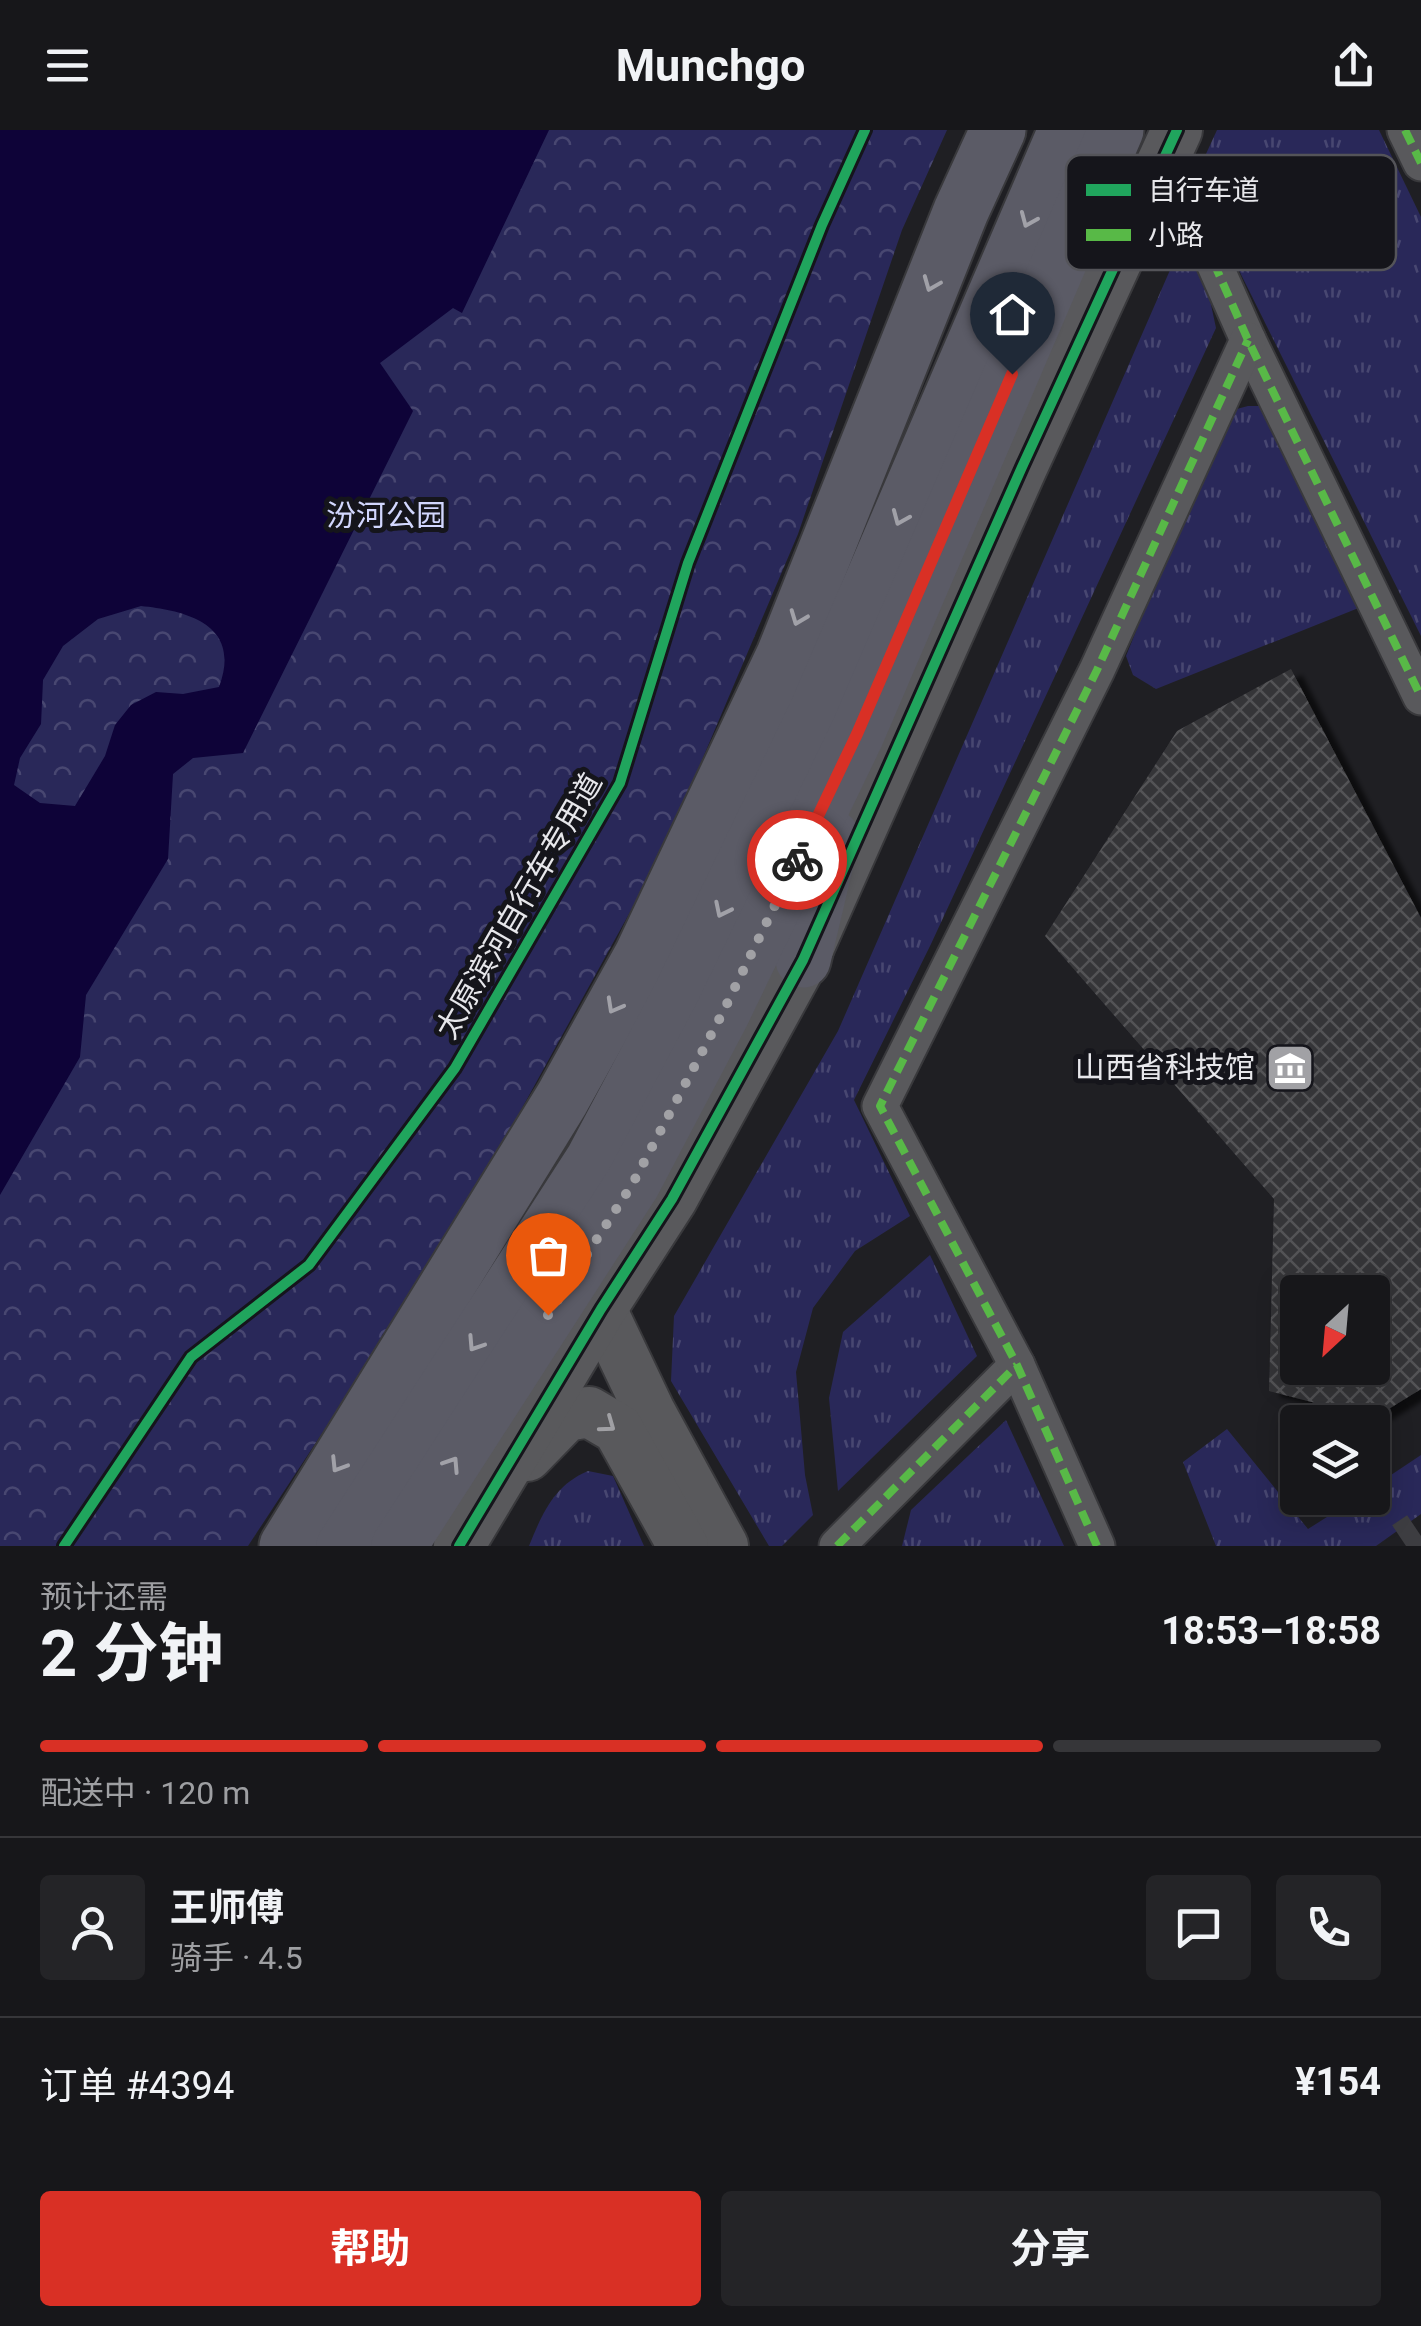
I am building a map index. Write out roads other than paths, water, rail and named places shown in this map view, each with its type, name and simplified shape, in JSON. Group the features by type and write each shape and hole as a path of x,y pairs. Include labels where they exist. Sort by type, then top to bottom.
{"highway":[{"path":"287,1546 562,1099 642,956 784,655 960,211 998,130"},
{"path":"344,1546 593,1160 681,994 815,715 1066,130"},
{"path":"1105,155 1116,130"},
{"path":"399,1546 633,1183 722,1014 857,734 1066,247"},
{"path":"803,960 857,734"}],"street":[{"path":"1405,130 1421,163"},
{"path":"472,1525 672,1199 803,960 1113,270"},
{"path":"1221,270 1248,340 1421,697"},
{"path":"1098,1546 1017,1364 880,1106 1098,670 1248,340"},
{"path":"601,1309 650,1412 723,1546"},
{"path":"837,1546 1017,1364"},
{"path":"472,1525 566,1416 589,1412 618,1429 683,1546"}],"tunnel":[{"path":"1406,1546 1421,1536"}],"place":[{"name":"山西省科技馆","path":"1290,1068"}],"park label":[{"name":"汾河公园","path":"386,516"}]}
